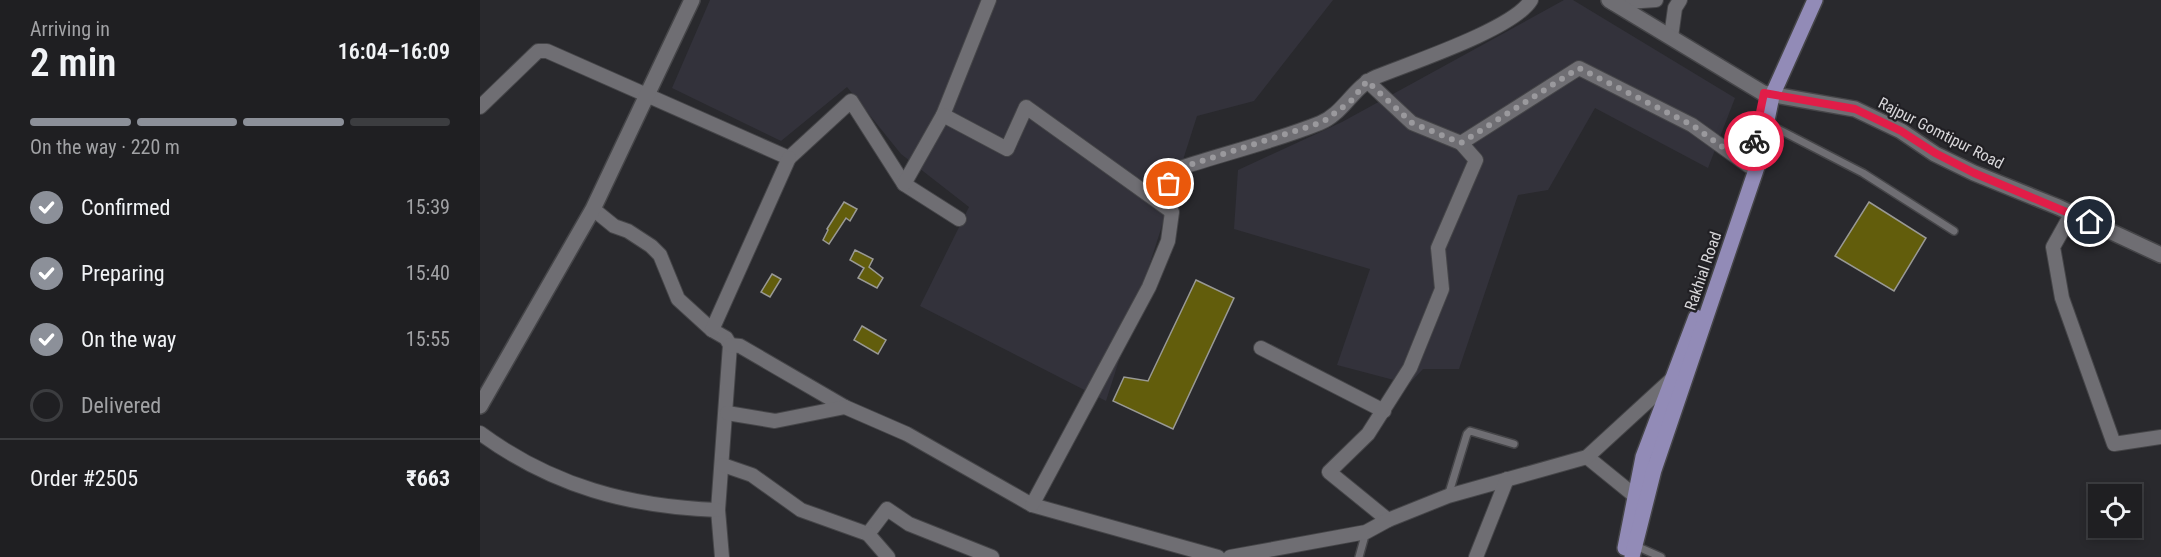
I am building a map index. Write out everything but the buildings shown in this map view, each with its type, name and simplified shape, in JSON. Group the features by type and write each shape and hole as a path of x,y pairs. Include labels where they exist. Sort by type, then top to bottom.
{"main road":[{"path":"480,406 592,209 692,0"},
{"name":"Rakhial Road","path":"1622,557 1643,457 1698,314 1749,166 1768,94 1815,0"},
{"name":"Rajpur Gomtipur Road","path":"1611,1 1768,94 1855,109 1901,131 1935,153 1974,173 2072,213 2161,255"},
{"name":"Rakhial Road","path":"1634,551 1654,470 1758,165 1768,124 1768,94"}],"street":[{"path":"904,184 943,115 989,0"},
{"path":"1032,506 1149,287 1168,241 1172,212 1166,197 1169,184 1180,168 1323,122 1351,101 1367,81 1482,34 1511,19 1531,0"},
{"path":"1611,1 1656,0"},
{"path":"1671,38 1675,8 1680,0"},
{"path":"480,107 538,51 547,51 789,158"},
{"path":"1461,143 1579,68 1692,125 1749,166"},
{"path":"1367,81 1412,123 1461,143 1476,160 1438,248 1442,289 1410,368 1368,434 1329,472 1388,520"},
{"path":"712,330 789,158 851,101 904,184 959,219"},
{"path":"943,115 1007,149 1026,107 1172,212"},
{"path":"592,209 614,226 628,231 651,246 660,255 678,299 712,330 726,338 730,345 727,413 718,510 722,557"},
{"path":"2072,213 2053,247 2062,298 2115,444 2161,436"},
{"path":"730,345 740,346 845,407 907,434 1032,506 1218,557"},
{"path":"1261,348 1384,411"},
{"path":"1230,557 1366,532 1388,520 1448,496 1587,457 1672,379"},
{"path":"727,413 775,422 845,407"},
{"path":"480,433 504,451 546,474 582,489 626,501 718,510"},
{"path":"1587,457 1635,496"},
{"path":"723,465 752,475 801,510 868,534 888,557"},
{"path":"1476,557 1507,479"},
{"path":"868,534 887,509 909,524 992,557"}],"lane":[{"path":"1768,124 1863,173 1954,231"},
{"path":"1448,496 1467,434 1470,431 1514,444"},
{"path":"1359,557 1366,532"},
{"path":"1634,551 1661,557"}],"shaded area":[{"path":"710,0 1333,0 1254,101 1197,116 1106,401 920,306 969,207 901,154 847,87 781,141 672,88"},
{"path":"1564,0 1573,0 1735,98 1708,168 1595,108 1548,190 1518,195 1459,369 1423,369 1409,384 1337,365 1370,269 1234,229 1238,170 1342,122"}],"way so far":[{"path":"1169,184 1180,168 1323,122 1351,101 1367,81 1412,123 1461,143 1579,68 1692,125 1749,166 1754,141"}],"route":[{"path":"1754,141 1764,93 1855,109 1901,131 1935,153 1974,173 2090,222"}]}
